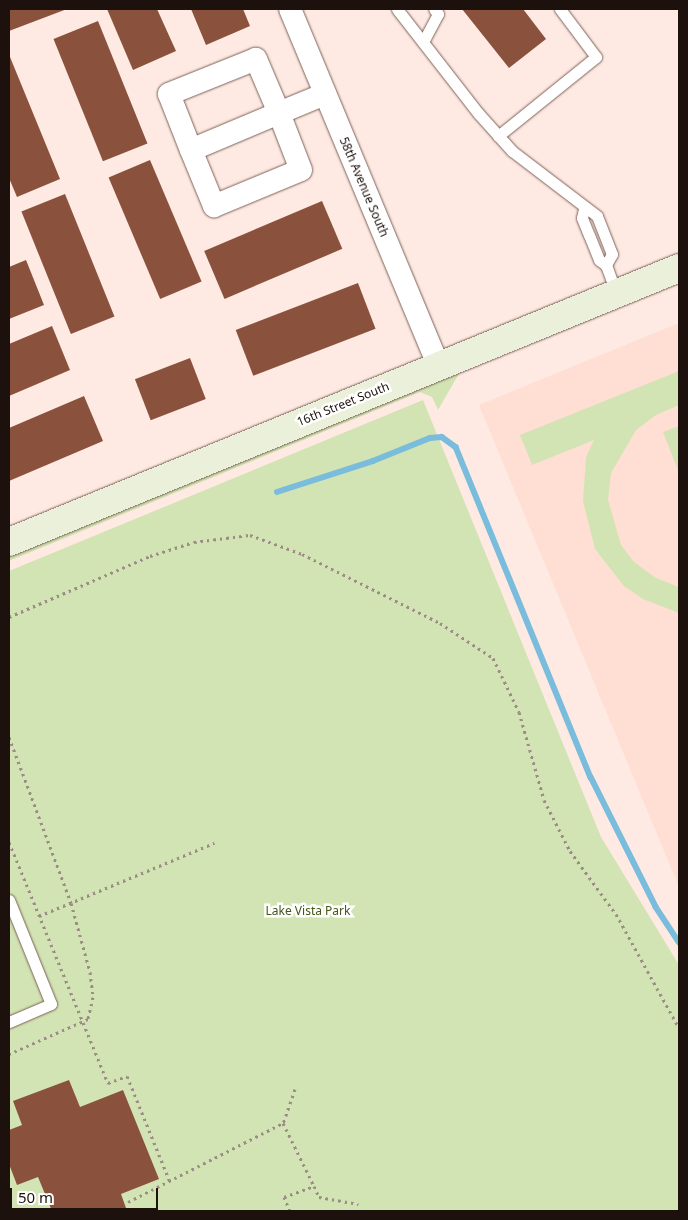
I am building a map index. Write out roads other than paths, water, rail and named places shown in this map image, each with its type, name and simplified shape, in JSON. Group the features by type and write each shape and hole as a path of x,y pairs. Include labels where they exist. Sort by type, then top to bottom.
{"street":[{"name":"58th Avenue South","path":"290,9 438,364"},
{"path":"256,58 279,113 302,170 214,206 169,94 256,58"},
{"path":"191,150 326,94"},
{"name":"16th Street South","path":"9,542 438,364 679,268"}],"lane":[{"path":"397,9 498,136 584,208 597,216 612,254 606,265 616,294"},
{"path":"423,42 438,14 434,9"},
{"path":"498,136 596,57 560,9"},
{"path":"9,900 51,1004 9,1022"}],"waterway":[{"path":"277,492 373,461 430,438 442,437 456,447 591,777 656,907 679,942"}],"park label":[{"name":"Lake Vista Park","path":"308,911"}]}
